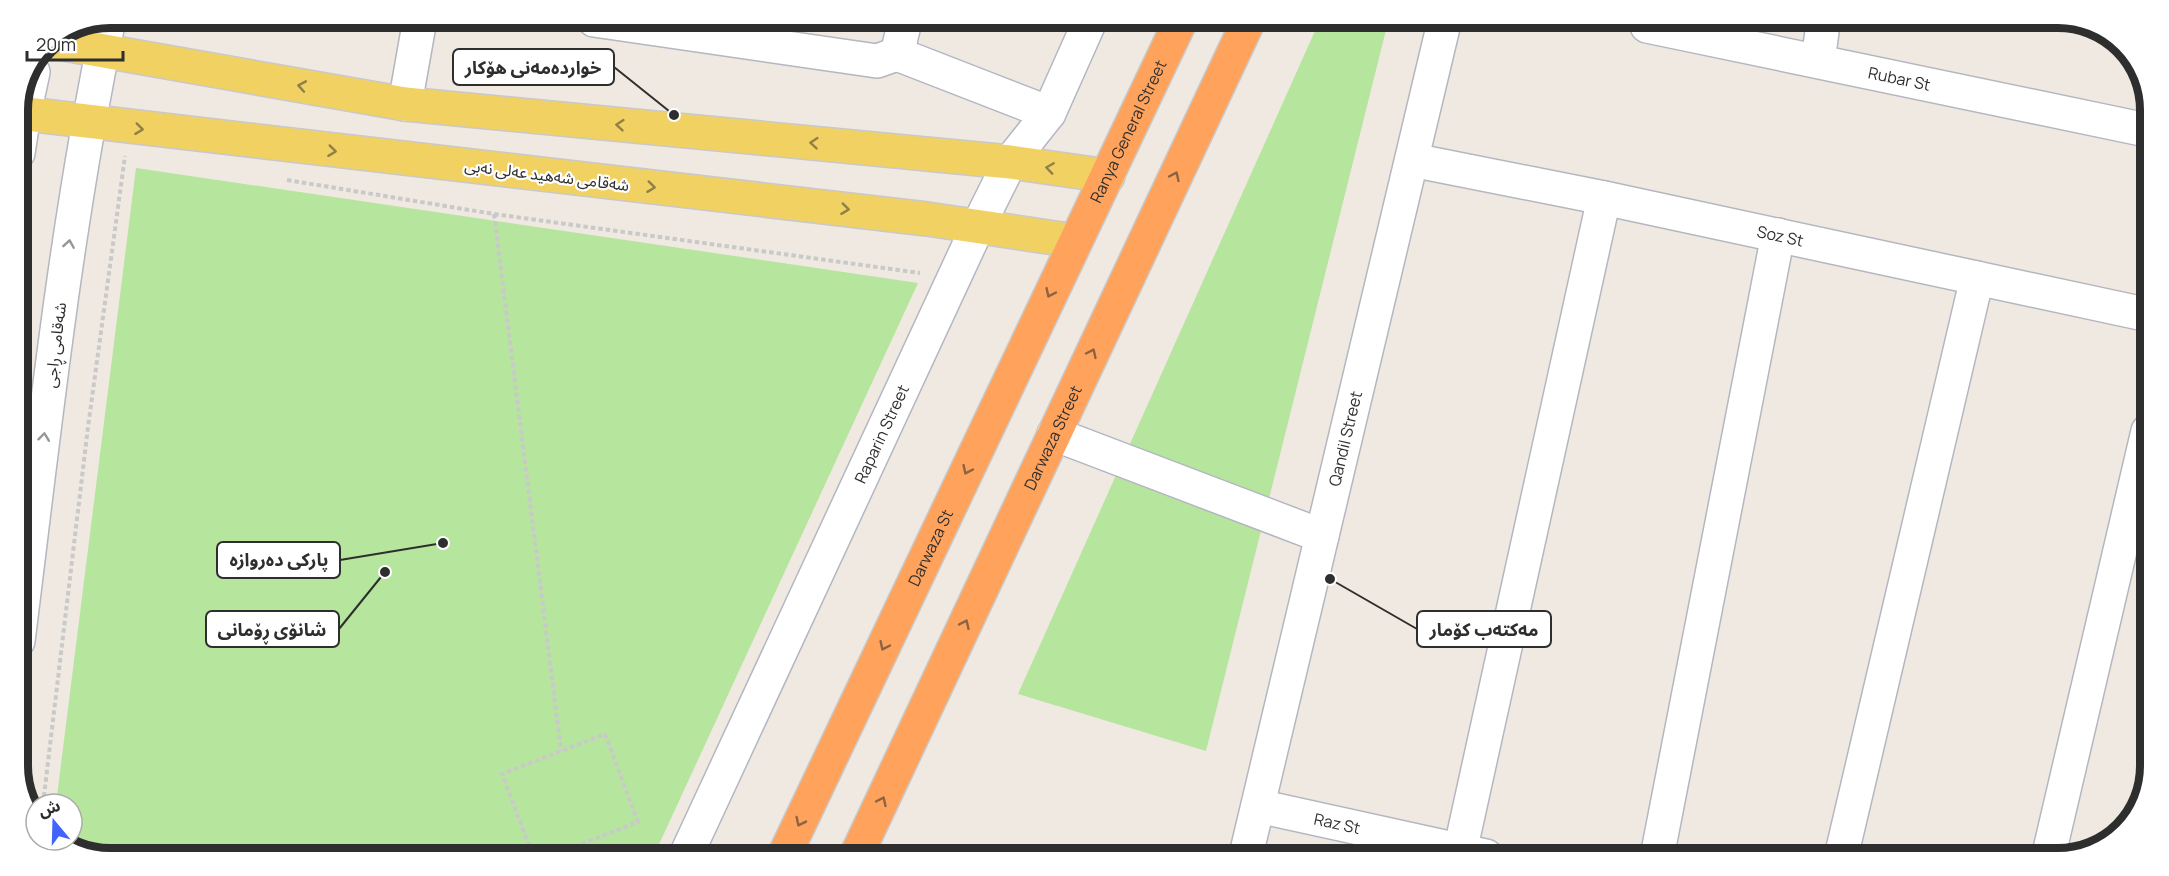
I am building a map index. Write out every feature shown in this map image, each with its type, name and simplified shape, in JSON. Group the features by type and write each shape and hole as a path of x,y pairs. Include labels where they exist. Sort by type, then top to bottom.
{"highway":[{"name":"Ranya General Street","path":"1076,241 1177,28"},
{"name":"Darwaza Street","path":"860,848 1245,28"},
{"name":"Darwaza St","path":"788,848 1076,241"}],"main road":[{"path":"63,44 405,104 1010,162 1108,176"},
{"name":"شەقامی شەهید عەلی نەبی","path":"29,115 978,226 1076,241"}],"street":[{"path":"102,51 107,28"},
{"path":"405,104 418,28"},
{"path":"649,28 877,61 897,54 1049,113"},
{"path":"897,54 903,28"},
{"name":"Raparin Street","path":"689,848 978,226 1010,162 1049,113 1087,28"},
{"name":"Qandil Street","path":"1248,848 1443,28"},
{"name":"Rubar St","path":"1661,28 2140,129"},
{"path":"1818,61 1822,28"},
{"name":"شەقامی ڕاجی","path":"29,553 60,304 88,123 102,51"},
{"name":"Soz St","path":"1412,160 1604,198 2140,313"},
{"path":"1470,848 1604,198"},
{"path":"1659,848 1778,235"},
{"path":"1843,848 1977,278"},
{"path":"1054,434 1322,536"},
{"path":"2050,848 2140,465"},
{"name":"Raz St","path":"1258,806 1443,848"}],"path":[{"path":"44,792 88,427 125,153"},
{"path":"287,180 494,214 923,273"},
{"path":"494,214 561,751"},
{"path":"530,848 502,774 605,734 639,822 571,848"}],"green space":[{"path":"1316,28 1387,28 1206,751 1018,694"},
{"path":"136,168 918,283 657,848 110,848 84,843 84,792 58,792"}],"place":[{"name":"خواردەمەنی هۆکار","path":"674,115"},
{"name":"پارکی دەروازە","path":"443,543"},
{"name":"شانۆی ڕۆمانی","path":"385,572"},
{"name":"مەکتەب کۆمار","path":"1330,579"}]}
